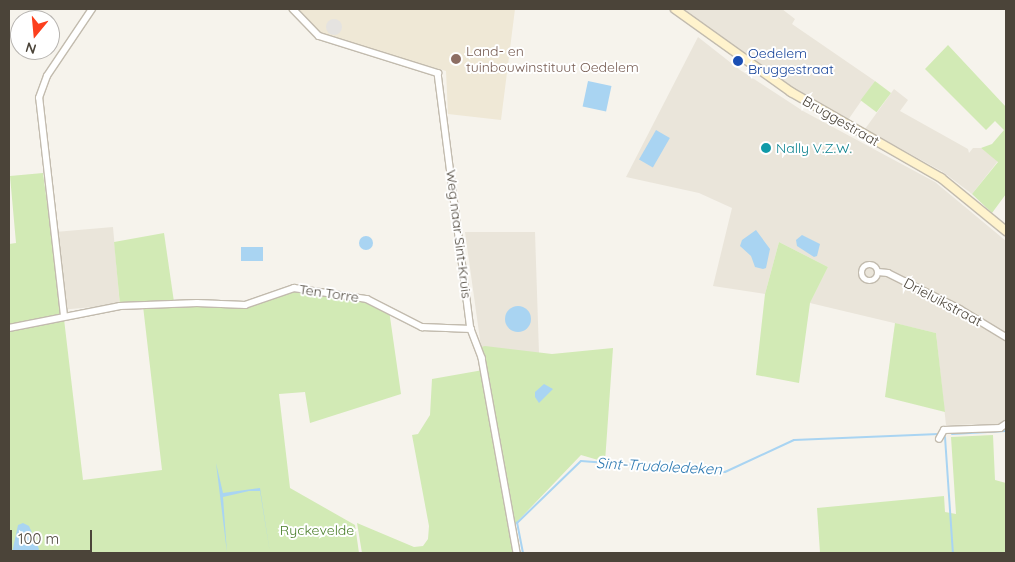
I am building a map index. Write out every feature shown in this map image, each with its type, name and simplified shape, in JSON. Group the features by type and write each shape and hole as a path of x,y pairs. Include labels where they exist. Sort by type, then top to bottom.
{"main road":[{"name":"Bruggestraat","path":"675,9 791,92 941,178 1006,232"}],"street":[{"path":"64,316 39,98 47,76 92,9"},
{"name":"Weg naar Sint-Kruis","path":"293,9 312,30 325,38 438,73 471,329 482,358 517,553"},
{"name":"Drieluikstraat","path":"878,272 888,273 960,309 1006,337"},
{"name":"Ten Torre","path":"9,328 49,323 64,316 139,305 245,306 279,290 303,288 367,299 422,327 471,329"},
{"path":"939,439 944,430 1000,428 1006,424"}],"shaded area":[{"name":"Land- en tuinbouwinstituut Oedelem","path":"297,9 515,9 501,120 448,114 446,71 324,36 314,29"},
{"path":"682,9 782,9 795,19 792,24 875,81 848,120 793,88"},
{"path":"334,19 342,27 334,35 326,27"},
{"path":"698,37 740,70 803,111 935,182 1006,241 1006,417 1003,424 946,425 936,333 810,303 828,267 779,242 765,294 713,286 732,208 699,193 626,177"},
{"path":"894,89 908,100 900,111 968,149 969,153 973,148 981,148 998,161 972,194 943,172 865,129"},
{"path":"113,227 120,305 62,310 55,232"},
{"path":"465,232 535,232 539,353 481,347"}],"green space":[{"path":"948,45 1006,107 1006,194 992,213 972,194 998,162 981,148 992,144 1004,130 995,121 986,130 925,69"},
{"path":"875,81 891,93 877,112 861,100"},
{"path":"43,173 62,313 60,316 9,327 9,244 16,243 10,176"},
{"path":"164,233 174,302 120,305 114,242"},
{"path":"779,242 828,267 810,303 799,383 756,375 765,294"},
{"name":"Ryckevelde","path":"289,289 362,299 389,310 401,394 310,423 305,392 279,394 290,488 355,525 359,553 9,553 9,330 64,319 83,480 162,470 143,306 239,307"},
{"path":"895,323 936,333 945,412 885,397"},
{"path":"481,347 552,354 613,348 605,462 581,455 512,527 516,553 362,553 357,523 414,547 423,546 428,539 429,526 412,435 418,434 430,415 432,379 483,370"},
{"path":"993,435 995,480 1006,483 1006,553 820,553 817,508 944,496 945,512 956,514 951,437"}],"water":[{"path":"588,81 611,86 606,111 583,106"},
{"path":"656,130 670,138 653,167 639,159"},
{"path":"756,230 770,249 766,268 763,269 755,267 751,256 740,246 742,240"},
{"path":"802,235 820,244 817,256 814,257 797,246 796,240"},
{"path":"363,236 369,236 373,243 369,250 363,250 359,246 359,240"},
{"path":"241,247 263,247 263,261 241,261"},
{"path":"518,306 527,310 531,319 527,328 518,332 509,328 505,319 509,310"},
{"path":"544,384 553,389 539,403 535,397 535,392"},
{"path":"216,463 223,493 260,488 270,553 260,491 249,491 223,497 227,553"},
{"path":"23,523 29,526 39,549 37,553 12,553 18,525"}],"waterway":[{"name":"Sint-Trudoledeken","path":"952,434 1006,431"},
{"name":"Sint-Trudoledeken","path":"523,553 517,523 581,461 725,472 794,440 939,434"},
{"path":"945,437 953,553"}],"place":[{"name":"Land- en tuinbouwinstituut Oedelem","path":"456,59"},
{"name":"Oedelem Bruggestraat","path":"738,61"},
{"name":"Nally V.Z.W.","path":"766,148"}]}
